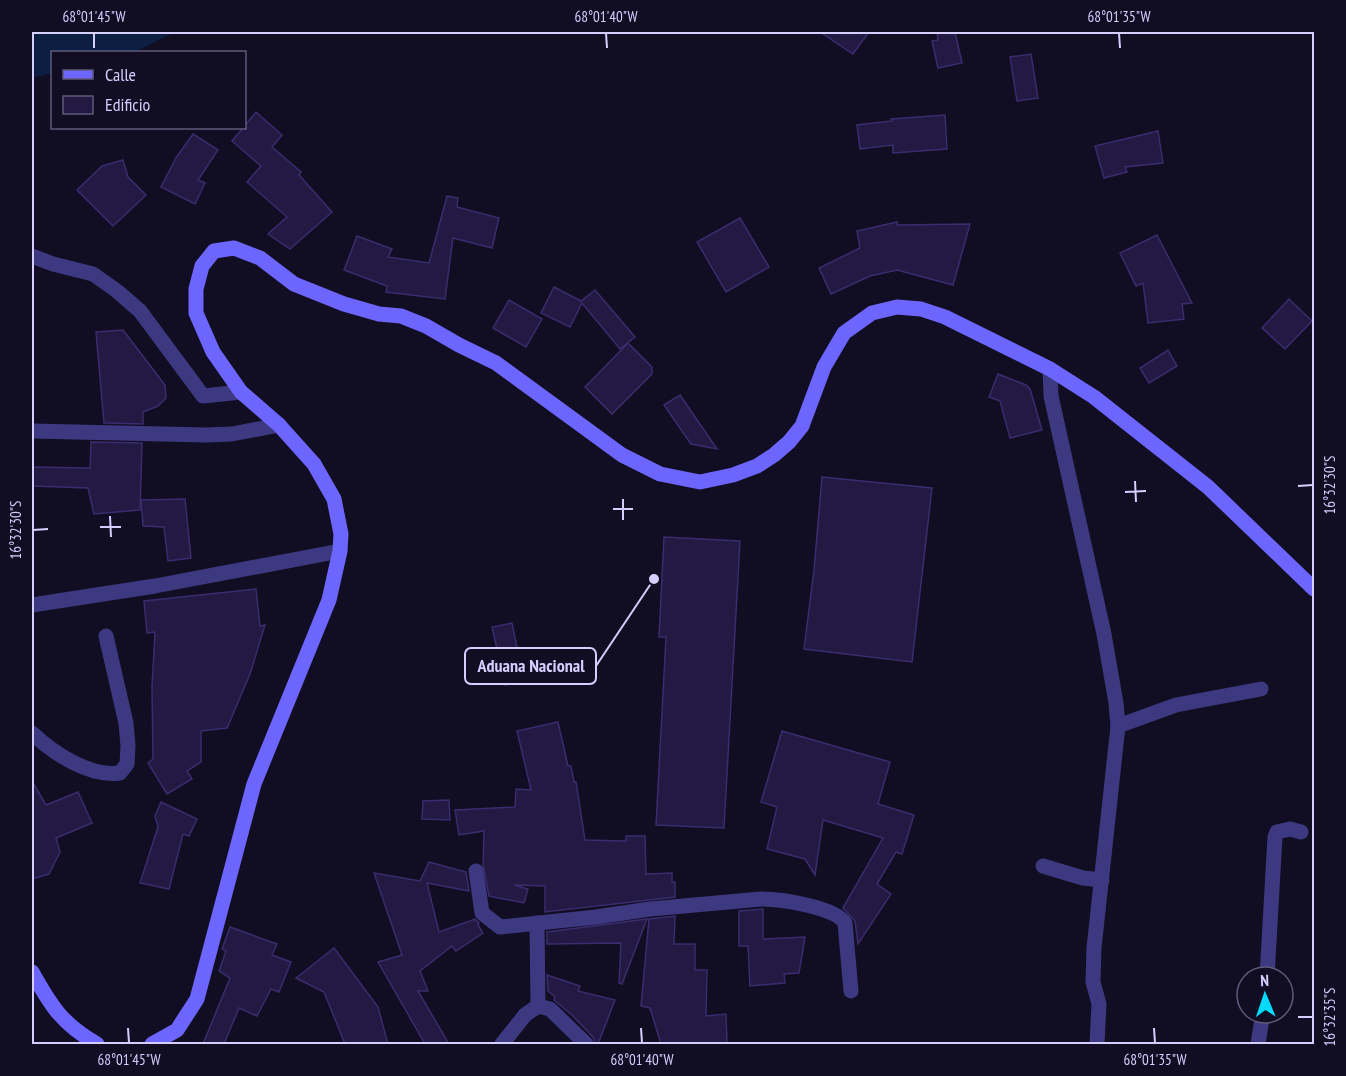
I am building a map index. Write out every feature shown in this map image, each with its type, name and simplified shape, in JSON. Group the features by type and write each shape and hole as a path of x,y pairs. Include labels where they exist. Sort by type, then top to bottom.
{"main road":[{"path":"152,1044 177,1030 196,999 254,784 329,600 340,551 341,534 334,499 314,464 279,426 242,392 213,352 196,313 196,290 202,266 214,251 234,248 260,258 294,284 334,300 379,314 401,316 426,326 496,363 622,455 660,474 700,482 733,475 757,466 789,442 802,426 824,367 844,333 872,313 897,308 921,309 945,317 1050,369 1094,397 1208,487 1314,589"},
{"path":"32,972 52,1007 75,1031 97,1044"}],"street":[{"path":"32,256 93,274 117,291 140,311 203,396 242,392"},
{"path":"1050,369 1051,396 1104,634 1118,726 1093,982 1098,1004 1097,1044"},
{"path":"32,431 206,435 232,434 279,426"},
{"path":"32,605 155,586 340,551"},
{"path":"32,734 45,746 96,771 120,773 127,764 126,723 106,636"},
{"path":"1118,726 1176,705 1261,689"},
{"path":"1268,965 1275,837 1278,832 1290,829 1301,832"},
{"path":"1043,866 1083,878 1102,880"},
{"path":"476,871 482,914 500,927 650,909 761,899 773,899 836,914 844,923 851,990"},
{"path":"537,923 538,1006"},
{"path":"502,1044 525,1015 538,1006 550,1009 586,1044"},
{"path":"1258,1044 1261,1025"}],"water":[{"path":"32,32 175,32 137,51 51,51 51,73 32,78"}],"building":[{"path":"820,32 869,32 853,54"},
{"path":"937,32 955,32 962,63 938,68 932,41 938,40"},
{"path":"1031,54 1038,98 1017,101 1010,57"},
{"path":"256,112 282,135 272,147 301,172 299,175 332,212 290,249 268,234 287,217 247,182 261,166 232,141 242,129 246,129 246,124"},
{"path":"945,115 947,149 893,153 893,145 860,149 857,125 892,121 891,119"},
{"path":"1158,131 1163,163 1125,167 1127,172 1104,178 1095,146"},
{"path":"193,134 218,150 198,180 205,183 195,204 161,187 176,158"},
{"path":"123,160 128,177 146,195 113,226 77,190 102,166"},
{"path":"447,196 458,198 457,207 499,218 492,248 453,238 445,299 386,292 387,286 344,270 357,236 392,249 388,257 429,263"},
{"path":"740,218 769,267 726,292 697,242"},
{"path":"897,222 897,225 970,224 953,285 897,270 870,276 831,294 819,268 860,248 857,231"},
{"path":"1157,235 1192,303 1182,304 1184,319 1148,323 1143,283 1136,286 1120,253"},
{"path":"554,287 581,301 595,290 635,337 620,349 582,303 570,327 541,313"},
{"path":"1289,299 1312,321 1285,349 1262,328"},
{"path":"509,300 542,319 526,347 493,328"},
{"path":"123,330 165,385 166,398 158,406 143,412 143,424 104,423 96,332"},
{"path":"628,343 652,367 652,374 612,414 585,387"},
{"path":"1168,350 1177,366 1149,383 1140,368"},
{"path":"998,374 1026,385 1030,389 1042,430 1010,438 1000,401 989,397"},
{"path":"680,395 717,449 691,444 664,405"},
{"path":"91,442 142,443 140,510 94,514 88,488 32,486 32,467 90,468"},
{"path":"822,477 932,488 912,662 804,649"},
{"path":"185,499 191,558 168,561 164,527 143,526 141,500"},
{"path":"664,537 740,541 724,828 656,825 666,637 659,637"},
{"path":"256,589 260,626 265,625 250,674 227,728 201,731 201,762 187,771 192,779 167,794 148,763 153,759 152,687 155,632 147,633 144,601"},
{"path":"512,623 524,681 505,685 492,627"},
{"path":"558,722 568,766 571,766 574,782 576,782 585,840 626,841 626,836 645,836 646,874 672,873 672,882 675,882 675,897 545,912 545,886 514,885 528,889 524,903 489,896 483,865 484,831 459,835 455,810 515,807 516,789 531,790 517,731"},
{"path":"782,731 890,762 878,804 914,815 902,854 896,852 877,884 891,894 858,944 855,921 843,908 883,838 823,820 815,875 805,859 767,849 777,807 761,802"},
{"path":"32,781 46,805 78,792 92,823 56,838 60,852 49,874 32,879"},
{"path":"449,800 450,820 422,819 423,801"},
{"path":"161,802 197,819 189,836 183,834 169,889 140,883 158,827 155,816"},
{"path":"429,862 466,872 469,891 427,883 439,932 475,919 483,933 456,951 452,946 420,971 428,991 418,991 449,1044 425,1044 378,962 402,955 374,873 420,881"},
{"path":"763,909 763,939 805,937 799,973 784,974 785,983 750,986 748,946 739,946 739,911"},
{"path":"675,916 674,944 695,944 695,970 707,970 706,1016 726,1014 727,1044 661,1044 650,1008 641,1006 649,919"},
{"path":"647,919 622,984 619,983 621,943 547,944 547,932"},
{"path":"230,927 277,944 272,955 291,962 279,992 271,989 257,1016 239,1008 224,1044 203,1044 230,978 219,971 226,951 222,949"},
{"path":"334,948 378,1007 388,1044 345,1044 324,992 296,978"},
{"path":"547,975 580,986 578,991 615,1000 598,1044 572,1015 554,1000 555,997 548,991"}],"place":[{"name":"Aduana Nacional","path":"654,579"}]}
